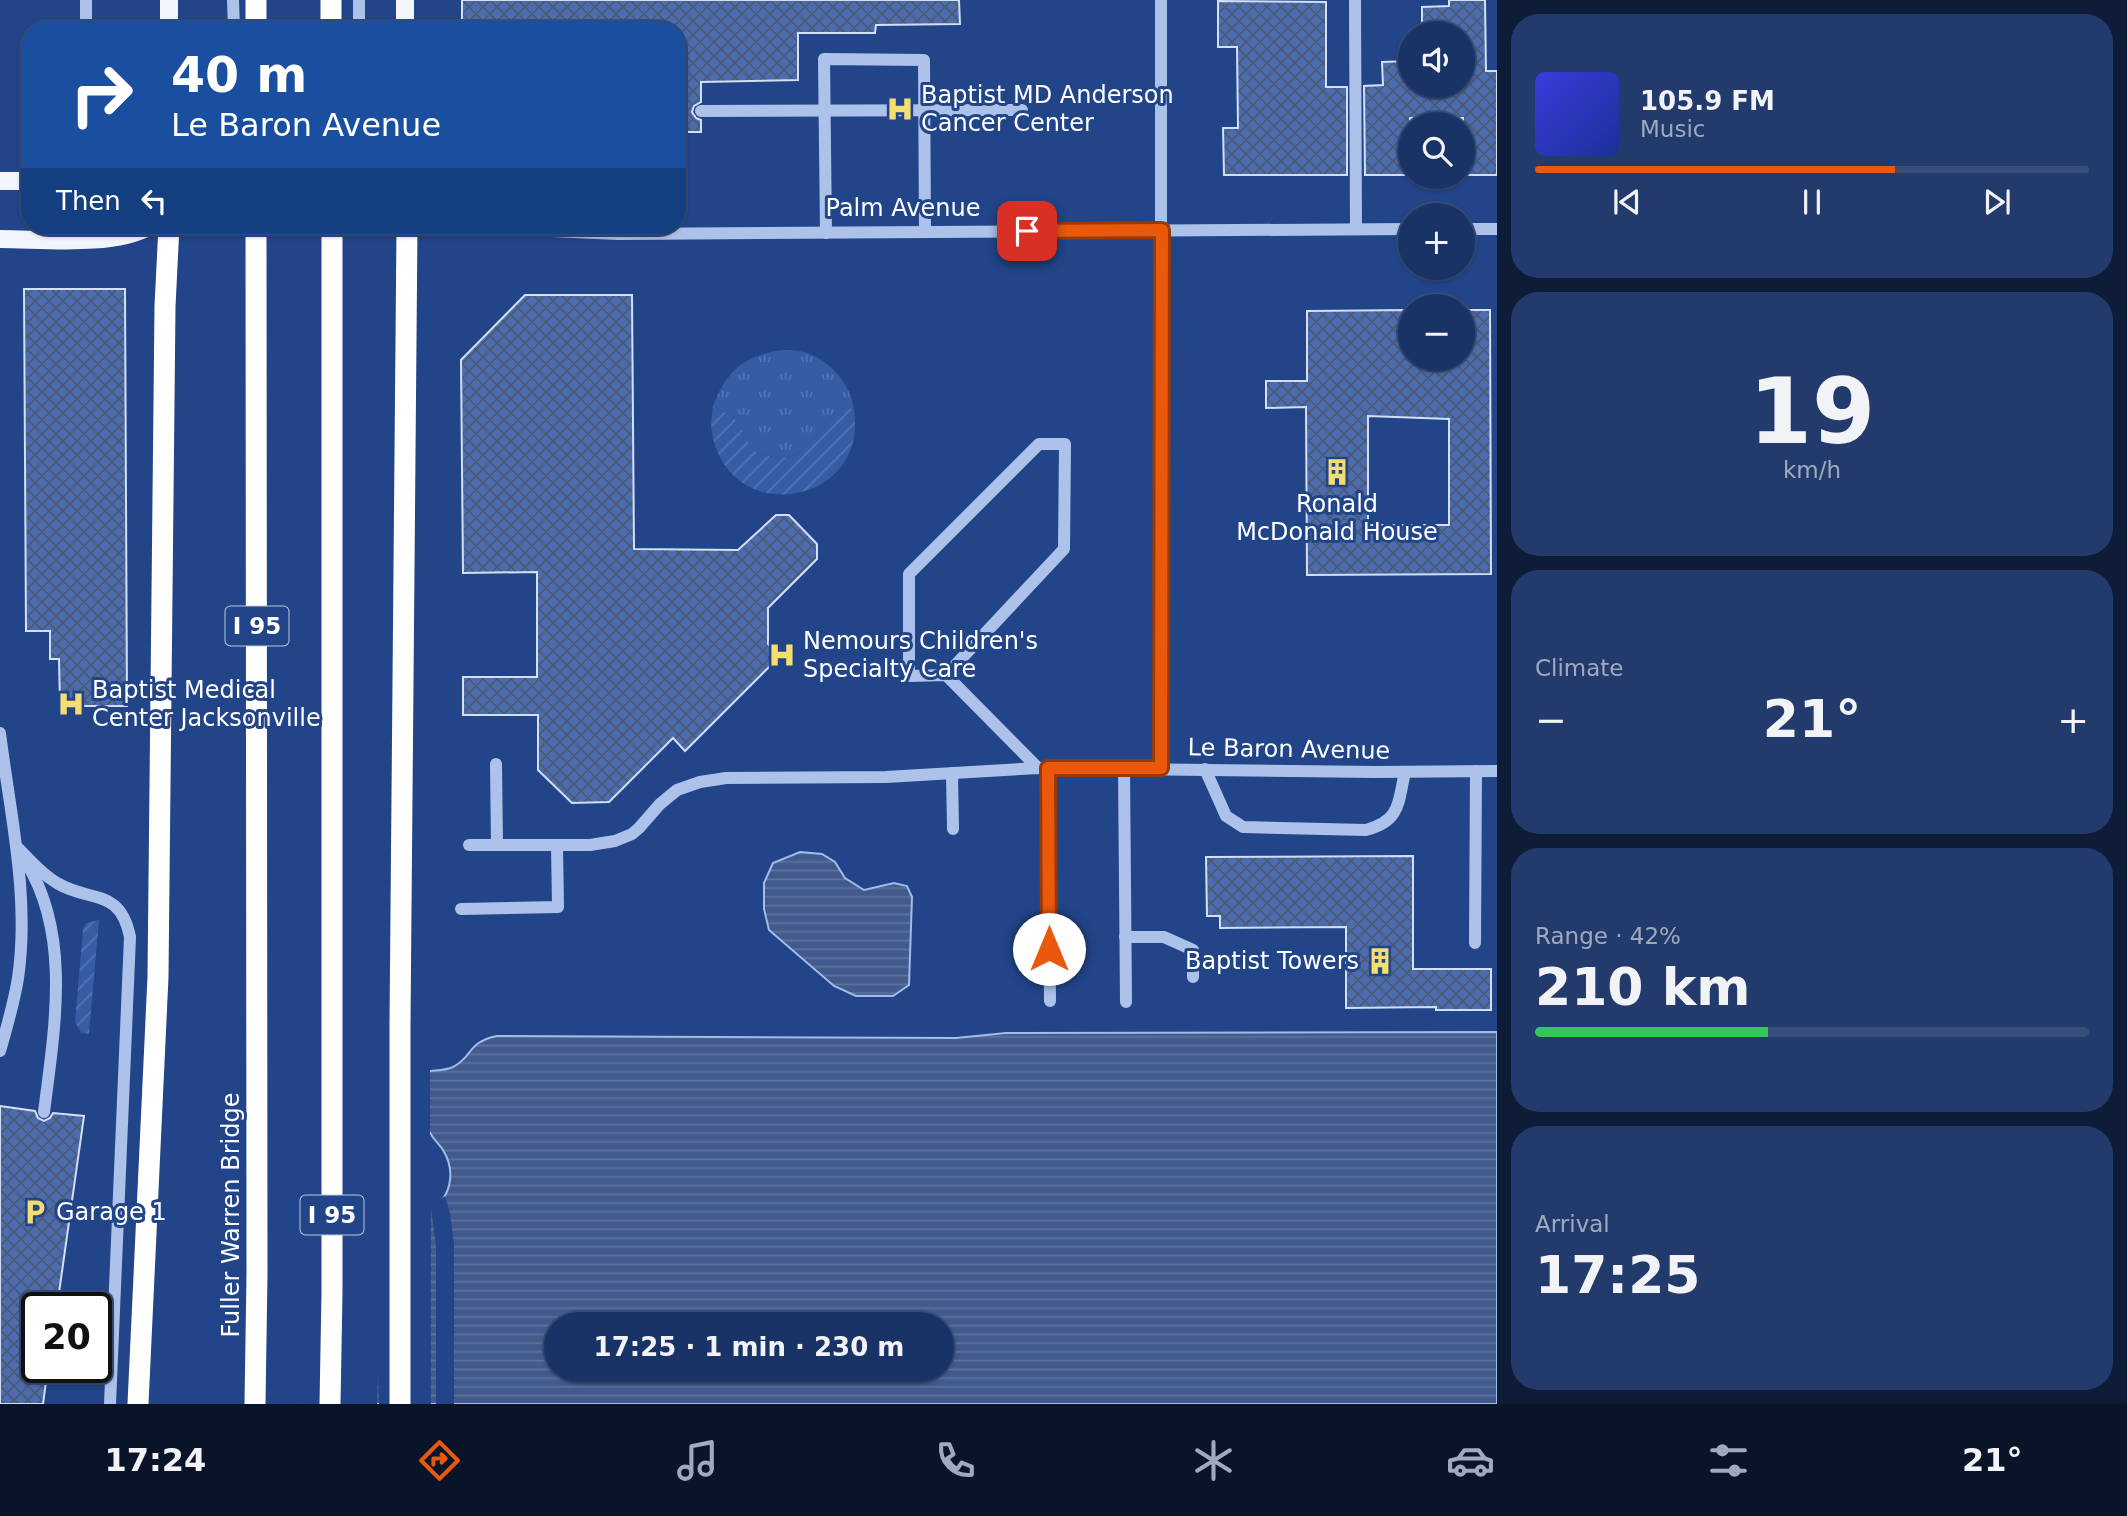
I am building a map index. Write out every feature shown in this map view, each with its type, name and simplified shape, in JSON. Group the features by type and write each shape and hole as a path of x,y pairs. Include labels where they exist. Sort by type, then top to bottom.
{"highway":[{"path":"256,0 256,21"},
{"path":"331,0 331,21"},
{"path":"138,1404 156,1028 169,235"},
{"name":"Fuller Warren Bridge","path":"255,1404 256,235"},
{"name":"I 95","path":"330,1404 332,235"},
{"path":"400,1404 400,1024 407,235"}],"main road":[{"path":"169,0 169,21"},
{"path":"405,0 405,21"},
{"path":"0,181 21,181"},
{"path":"0,239 109,239 127,235"}],"street":[{"path":"86,0 86,21"},
{"path":"233,0 233,21"},
{"path":"359,0 359,21"},
{"path":"1161,0 1161,768"},
{"path":"1355,0 1356,229"},
{"path":"826,233 824,59 923,60 925,232"},
{"path":"701,111 1022,110"},
{"name":"Palm Avenue","path":"686,234 1398,229"},
{"path":"1475,229 1497,229"},
{"path":"946,675 1064,549 1065,444 1039,444 909,574 909,676 946,675 1043,768 1049,1001"},
{"path":"0,733 16,846 21,922 20,963 13,1005 0,1051"},
{"path":"496,764 497,845"},
{"name":"Le Baron Avenue","path":"469,845 603,844 623,838 646,822 669,796 688,785 713,779 886,777 1043,768 1497,771"},
{"path":"1124,768 1126,1002"},
{"path":"1205,769 1226,816 1243,827 1353,830 1382,826 1390,820 1396,809 1405,772"},
{"path":"1475,943 1476,771"},
{"path":"952,773 953,829"},
{"path":"461,909 558,907 557,845"},
{"path":"16,846 43,894 53,934 52,1040 44,1112"},
{"path":"16,846 54,882 65,888 103,897 116,906 125,919 130,937 110,1404"},
{"path":"1125,937 1164,937 1193,950 1193,977"}],"green space":[{"path":"781,350 804,352 822,360 843,382 854,410 843,408 837,411 803,449 785,458 752,451 734,417 713,406 724,383 738,367 756,357"},
{"path":"713,406 734,417 753,451 769,456 785,458 795,455 843,408 854,410 853,442 841,468 820,485 795,494 768,493 743,483 724,464 711,430"},
{"path":"99,920 89,1034 81,1033 75,1022 83,929 86,923"}],"shaded area":[{"path":"800,852 822,854 835,862 845,878 864,890 894,883 907,886 912,897 909,985 893,996 856,996 834,986 769,930 764,909 764,883 773,863"},
{"path":"1497,1032 1497,1404 298,1404 427,1210 442,1200 446,1193 450,1167 443,1150 429,1130 425,1072 453,1067 480,1042 497,1036 956,1038 1006,1033"}],"pier":[{"path":"430,1067 430,1139 419,1122 414,1096 417,1074"},
{"path":"445,1196 454,1245 454,1404 436,1404 436,1246 431,1208 431,1404 379,1404 378,1373 377,1404 295,1404 364,1221 371,1210 389,1201 416,1207 431,1207"}],"building":[{"name":"Baptist MD Anderson Cancer Center","path":"462,0 959,0 960,24 876,25 875,33 798,33 798,80 701,82 701,102 694,106 692,112 701,120 701,132 686,132 686,21 462,21"},
{"path":"1449,0 1485,0 1486,71 1497,71 1497,175 1475,175 1475,112 1398,112 1398,175 1365,175 1364,86 1383,85 1382,62 1398,61 1398,98 1475,98 1475,21 1422,21 1422,7 1449,6"},
{"path":"1218,1 1326,2 1326,87 1347,87 1347,175 1224,175 1223,128 1238,128 1237,47 1218,47"},
{"path":"24,289 125,289 127,706 60,706 59,659 50,659 50,631 26,631"},
{"path":"525,295 632,295 634,549 738,550 776,515 789,515 817,544 817,559 768,608 768,644 779,657 685,751 673,738 609,802 572,803 538,770 538,715 463,715 463,677 537,677 537,572 463,573 461,360"},
{"name":"Ronald McDonald House","path":"1398,310 1398,371 1475,371 1475,310 1490,310 1491,574 1307,575 1306,407 1266,408 1266,381 1307,381 1307,311","holes":["1368,416 1449,419 1449,525 1368,525"]},
{"name":"Baptist Towers","path":"1413,856 1413,969 1491,969 1491,1010 1436,1010 1436,1007 1346,1008 1346,927 1220,928 1220,916 1207,916 1206,857"},
{"name":"Garage 1","path":"0,1106 35,1111 38,1118 44,1121 53,1113 84,1116 59,1292 21,1292 21,1383 46,1383 43,1404 0,1404"}],"place":[{"name":"Baptist MD Anderson Cancer Center","path":"900,109"},
{"name":"Ronald McDonald House","path":"1337,472"},
{"name":"Nemours Children's Specialty Care","path":"782,655"},
{"name":"Baptist Medical Center Jacksonville","path":"71,704"},
{"name":"Baptist Towers","path":"1380,961"},
{"name":"Garage 1","path":"35,1212"}],"route":[{"path":"1027,231 1162,230 1161,768 1048,768 1049,949"}]}
